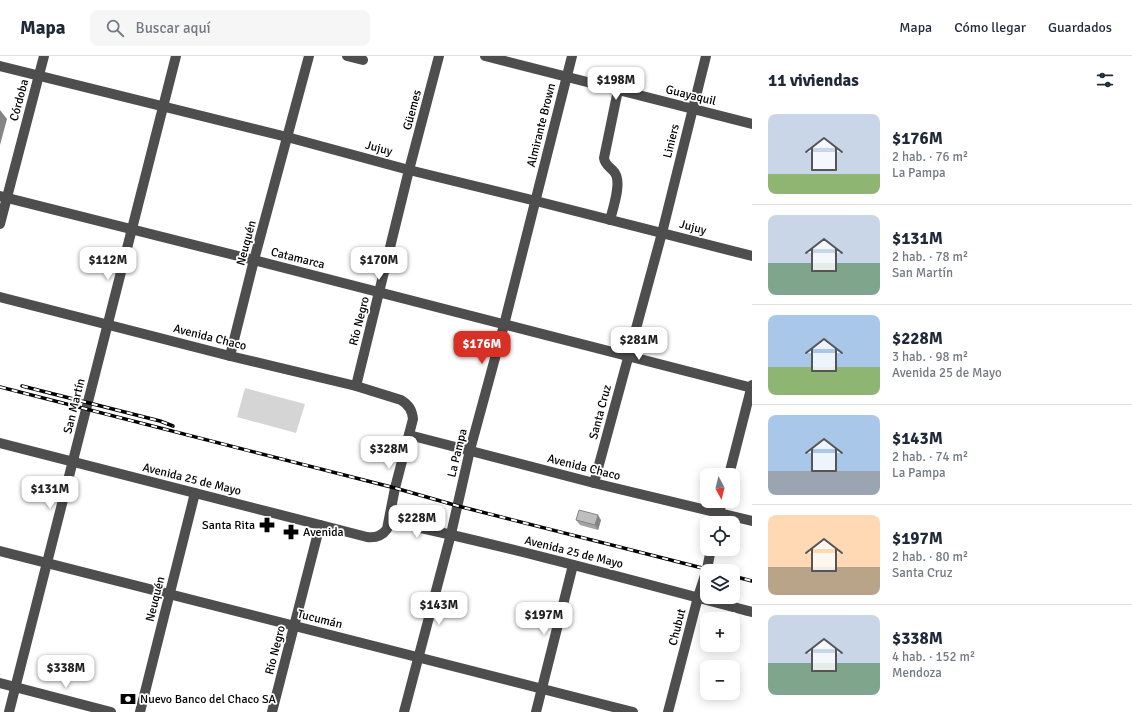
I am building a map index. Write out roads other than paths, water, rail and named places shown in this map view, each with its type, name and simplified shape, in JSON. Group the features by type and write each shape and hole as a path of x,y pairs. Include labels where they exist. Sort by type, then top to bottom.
{"street":[{"name":"Córdoba","path":"0,224 3,197 44,56"},
{"name":"San Martín","path":"9,712 74,462 176,56"},
{"name":"Neuquén","path":"230,356 254,260 309,56"},
{"path":"347,56 363,60"},
{"name":"Güemes","path":"409,170 439,56"},
{"name":"Guayaquil","path":"485,56 752,124"},
{"name":"Almirante Brown","path":"536,201 572,56"},
{"name":"Liniers","path":"662,233 706,56"},
{"name":"Jujuy","path":"0,66 287,137 409,170 752,256"},
{"path":"610,220 618,186 615,172 607,166 604,162 604,158 618,90"},
{"name":"Río Negro","path":"356,386 409,170"},
{"name":"Catamarca","path":"3,197 380,292 628,357 752,387"},
{"name":"La Pampa","path":"404,712 451,534 470,450 536,201"},
{"name":"Santa Cruz","path":"594,483 662,233"},
{"name":"Avenida Chaco","path":"0,297 230,356 356,386 401,400 406,403 410,408 413,419 409,434 594,483 711,516"},
{"path":"731,468 752,387"},
{"path":"389,521 395,488 409,434"},
{"name":"Avenida 25 de Mayo","path":"0,443 367,537 373,538 384,533 387,529 389,521 451,534 752,612"},
{"name":"Neuquén","path":"140,712 195,493"},
{"name":"Avenida Chaco","path":"740,520 752,521"},
{"name":"Río Negro","path":"272,712 320,525"},
{"name":"Tucumán","path":"0,551 633,712"},
{"name":"Chubut","path":"668,712 710,556"},
{"path":"536,712 573,565"},
{"path":"0,683 111,712"}],"railway":[{"path":"22,386 160,421 173,426"},
{"path":"0,387 700,567"},
{"path":"740,578 752,581"}],"place":[{"name":"Santa Rita","path":"267,525"},
{"name":"Avenida","path":"291,532"},
{"name":"Nuevo Banco del Chaco SA","path":"128,699"}]}
